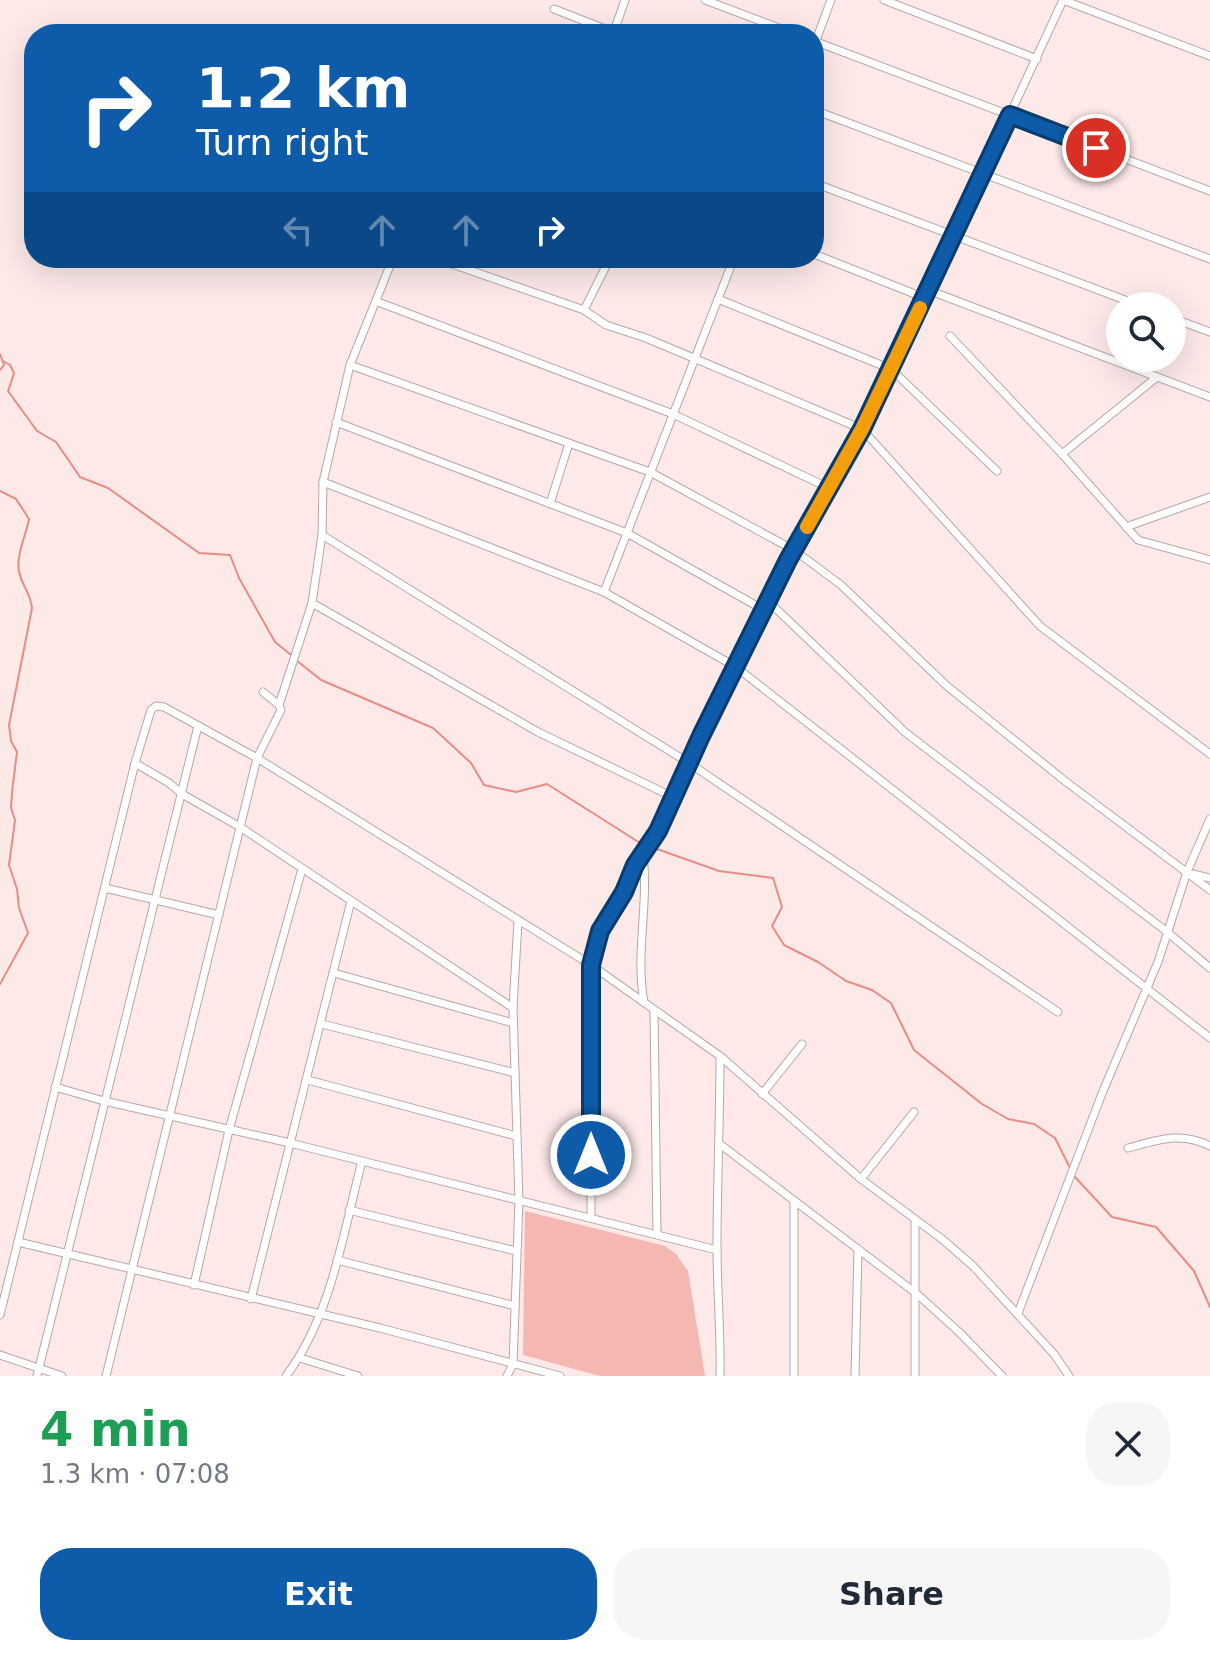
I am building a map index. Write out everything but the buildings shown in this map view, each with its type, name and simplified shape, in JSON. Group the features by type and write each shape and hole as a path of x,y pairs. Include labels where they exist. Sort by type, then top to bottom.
{"street":[{"path":"618,24 625,0"},
{"path":"705,0 769,24"},
{"path":"821,24 831,0"},
{"path":"884,0 1037,59"},
{"path":"591,1218 591,965 600,931 624,892 635,865 658,831 768,601 862,429 1063,0 1210,56"},
{"path":"554,9 592,24"},
{"path":"824,46 1210,191"},
{"path":"824,114 1210,259"},
{"path":"824,187 1106,293"},
{"path":"824,258 1210,397"},
{"path":"279,705 312,603 322,535 323,482 350,365 390,268"},
{"path":"464,268 584,310 606,325 695,358 862,429 1040,626 1210,754"},
{"path":"584,310 605,268"},
{"path":"604,592 730,268"},
{"path":"718,299 891,369 997,471"},
{"path":"378,302 673,414 829,488"},
{"path":"1186,323 1210,332"},
{"path":"950,336 1138,540 1210,560"},
{"path":"350,365 650,472 794,550 841,585 947,686 1065,781 1210,890"},
{"path":"1062,454 1157,377"},
{"path":"336,422 627,533 764,610"},
{"path":"550,504 569,443"},
{"path":"323,482 604,592 736,667 1210,1038"},
{"path":"1126,527 1210,497"},
{"path":"322,535 689,763 1058,1012"},
{"path":"768,601 906,733 1210,968"},
{"path":"312,603 538,732 673,797"},
{"path":"106,1376 257,758 281,710 263,692"},
{"path":"0,1315 135,763 151,710 156,706 164,707 257,758 591,965 720,1056 861,1179 973,1266 1054,1354 1069,1376"},
{"path":"37,1372 198,726"},
{"path":"135,763 404,933 513,1008"},
{"path":"1018,1313 1103,1091 1158,962 1187,872 1210,819"},
{"path":"643,856 646,886 639,971 644,1002"},
{"path":"194,1285 229,1130 302,869"},
{"path":"1187,872 1210,878"},
{"path":"105,888 219,915"},
{"path":"251,1299 351,901"},
{"path":"507,1376 513,1364 519,1200 513,1023 518,921"},
{"path":"334,973 513,1023"},
{"path":"654,1010 657,1234"},
{"path":"322,1024 515,1073"},
{"path":"762,1094 802,1044"},
{"path":"720,1056 717,1250 721,1306 720,1376"},
{"path":"308,1080 516,1136"},
{"path":"55,1087 717,1250"},
{"path":"861,1179 914,1112"},
{"path":"1128,1148 1178,1136 1191,1137 1210,1146"},
{"path":"721,1145 917,1294 1002,1376"},
{"path":"286,1376 300,1358 320,1314 362,1161"},
{"path":"794,1201 794,1376"},
{"path":"349,1210 516,1251"},
{"path":"915,1220 915,1376"},
{"path":"18,1242 320,1314 560,1376"},
{"path":"855,1376 858,1249"},
{"path":"337,1260 515,1306"},
{"path":"0,1355 37,1372 62,1376"},
{"path":"300,1358 358,1376"}],"shaded area":[{"path":"525,1211 665,1246 676,1254 688,1271 705,1376 600,1376 523,1355"}],"waterway":[{"path":"0,354 4,365 0,370"},
{"path":"3,361 10,365 14,373 8,391 37,431 56,442 80,477 108,488 199,553 230,555 239,578 275,642 291,655"},
{"path":"0,491 16,499 29,519 18,565 32,608 9,725 11,741 17,752 11,808 15,820 9,865 28,933 0,984"},
{"path":"296,660 321,680 433,728 471,763 484,785 516,792 547,784 640,843 719,871 773,878 782,907 772,926 784,945 891,1003 914,1050 982,1104 1008,1119 1034,1124 1055,1138 1071,1170"},
{"path":"1074,1176 1112,1217 1156,1227 1194,1271 1210,1307"}],"slow traffic":[{"path":"807,527 882,391 920,308"}],"route":[{"path":"591,1155 591,965 600,931 624,892 635,865 658,831 788,560 882,391 1010,115 1096,148"}]}
